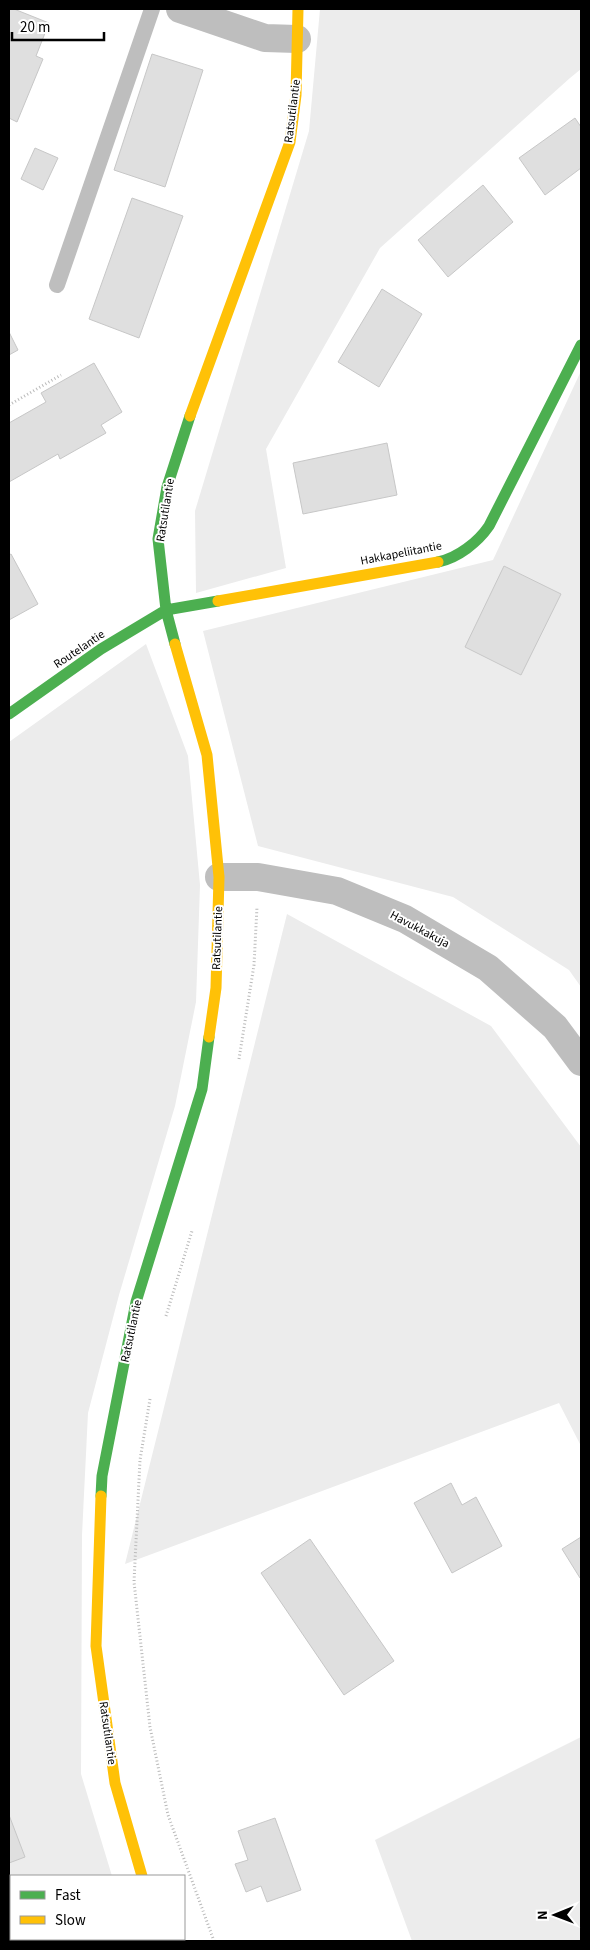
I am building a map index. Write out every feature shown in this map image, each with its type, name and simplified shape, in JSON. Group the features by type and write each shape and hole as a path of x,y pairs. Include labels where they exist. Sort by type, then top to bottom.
{"street":[{"path":"180,9 265,38 297,39"},
{"name":"Ratsutilantie","path":"142,1875 115,1783 96,1646 102,1476 136,1302 202,1089 216,988 219,877 207,755 166,610 158,539 167,486 186,427 290,142 296,95 298,9"},
{"name":"Hakkapeliitantie","path":"166,610 442,561 462,552 481,539 489,526 581,345"},
{"name":"Routelantie","path":"9,714 101,649 166,610"},
{"name":"Havukkakuja","path":"219,877 258,877 336,891 405,919 488,968 555,1027 581,1062"}],"lane":[{"path":"57,286 152,9"}],"path":[{"path":"9,405 60,375"},
{"path":"238,1066 254,965 258,877"},
{"path":"164,1323 192,1229"},
{"path":"150,1396 140,1460 134,1582 148,1707 168,1815 214,1941"}],"shaded area":[{"path":"320,9 581,9 581,69 380,248 266,449 286,568 196,593 195,511 309,131"},
{"path":"581,371 581,987 569,970 453,897 258,846 203,631 493,560"},
{"path":"146,644 188,756 200,885 196,1002 175,1106 119,1295 88,1413 82,1535 81,1774 112,1875 10,1875 10,1940 131,1941 9,1941 9,742"},
{"path":"287,914 491,1026 581,1147 581,1446 559,1403 125,1564"},
{"path":"581,1737 581,1941 412,1941 375,1840"}],"building":[{"path":"9,9 14,9 49,23 36,56 43,59 17,122 9,118"},
{"path":"152,54 203,70 165,187 114,170"},
{"path":"575,118 581,127 581,168 545,195 519,158"},
{"path":"35,148 58,158 43,190 21,179"},
{"path":"483,185 513,222 448,277 418,240"},
{"path":"132,198 183,216 139,338 89,319"},
{"path":"382,289 422,314 379,387 338,362"},
{"path":"9,332 18,350 9,355"},
{"path":"94,363 122,412 101,425 106,433 60,459 58,454 9,482 9,423 46,402 41,393"},
{"path":"387,443 397,495 303,514 293,463"},
{"path":"11,554 38,604 9,620 9,555"},
{"path":"504,566 561,594 521,675 465,647"},
{"path":"451,1483 462,1505 476,1497 502,1546 452,1573 414,1503"},
{"path":"581,1537 581,1577 580,1578 562,1549"},
{"path":"310,1539 394,1661 344,1695 261,1573"},
{"path":"9,1815 25,1857 9,1863"},
{"path":"275,1818 301,1890 267,1902 261,1886 246,1892 235,1864 248,1860 238,1831"}],"traffic: fast":[{"path":"438,562 460,553 479,538 489,526 581,345"},
{"path":"175,644 166,610 158,539 167,487 190,416"},
{"path":"9,714 101,649 166,610 218,601"},
{"path":"101,1496 102,1476 136,1302 202,1089 209,1037"}],"traffic: slow":[{"path":"190,416 290,142 296,95 298,9"},
{"path":"218,601 438,562"},
{"path":"175,644 207,755 219,877 216,988 209,1037"},
{"path":"101,1496 96,1646 115,1783 142,1875"}]}
